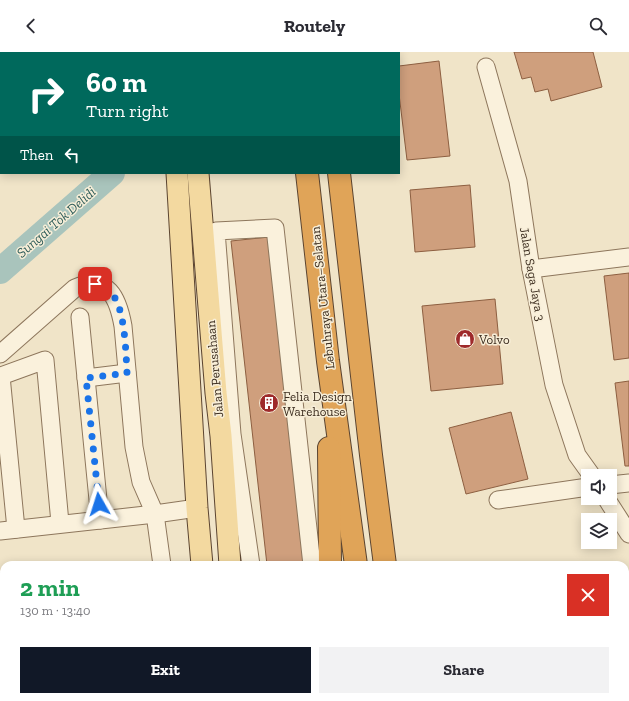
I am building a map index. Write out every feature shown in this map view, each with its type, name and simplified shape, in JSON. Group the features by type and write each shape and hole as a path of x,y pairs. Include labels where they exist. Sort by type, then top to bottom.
{"highway":[{"name":"Lebuhraya Utara–Selatan","path":"307,174 328,361 355,561"},
{"path":"339,174 384,561"},
{"path":"328,361 330,561"}],"main road":[{"name":"Jalan Perusahaan","path":"177,174 197,508 197,561"},
{"name":"Jalan Perusahaan","path":"198,174 216,393 227,435 230,561"}],"street":[{"name":"Jalan Saga Jaya 3","path":"486,67 518,180 531,269 554,385 577,455 587,469"},
{"path":"250,561 227,435 216,231 275,228 312,561"},
{"path":"531,269 629,257"},
{"path":"0,354 75,288 85,284 95,284 105,287 114,295 120,309 123,326 134,447 141,482 155,514 161,561"},
{"path":"80,317 100,520"},
{"path":"60,523 45,360 1,376 8,530 197,508"},
{"path":"86,378 127,373"},
{"path":"617,484 629,483"},
{"path":"498,500 581,488"},
{"path":"610,505 629,534"}],"building":[{"path":"514,52 593,52 602,87 551,101 548,89 535,92 531,77 522,79"},
{"path":"439,61 450,156 407,160 400,102 400,66"},
{"path":"470,185 475,247 415,252 410,190"},
{"name":"Felia Design Warehouse","path":"269,237 307,561 267,561 231,241"},
{"path":"629,273 629,358 614,360 604,276"},
{"path":"495,299 503,384 431,391 422,306"},
{"path":"629,381 629,466 625,466 615,383"},
{"path":"511,412 528,479 466,494 449,428"}],"waterway":[{"name":"Sungai Tok Delidi","path":"0,271 111,174"}],"place":[{"name":"Volvo","path":"465,339"},
{"name":"Felia Design Warehouse","path":"269,403"}],"route":[{"path":"95,284 105,287 114,295 120,309 127,373 86,378 99,504"}]}
